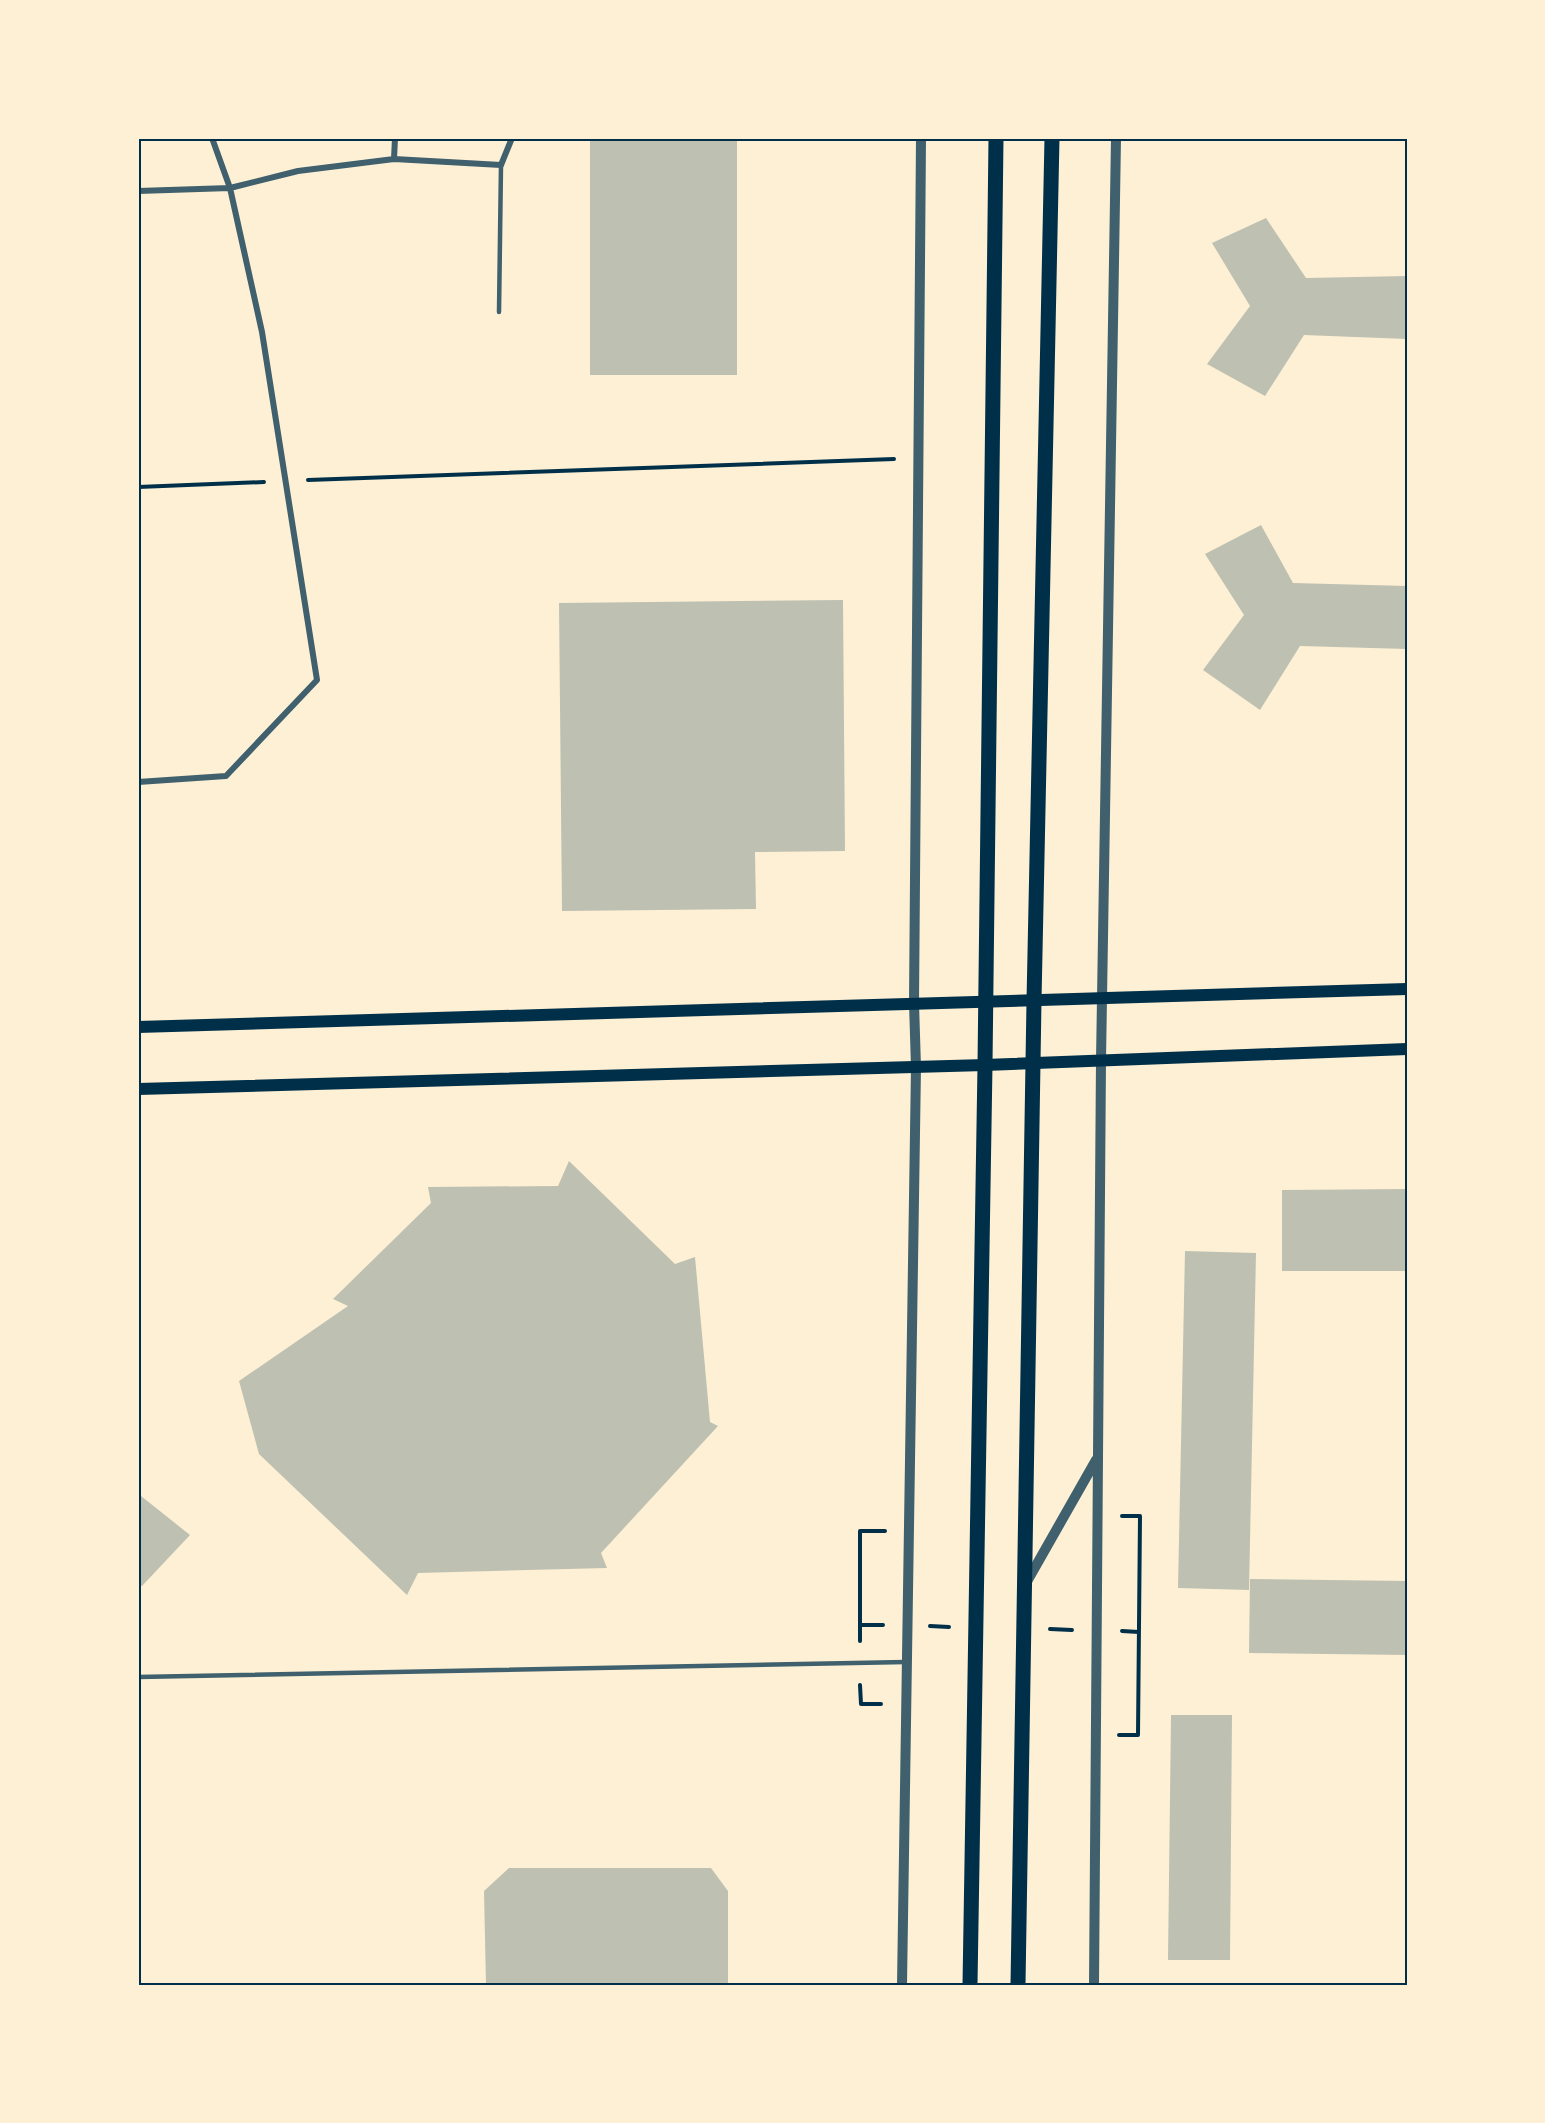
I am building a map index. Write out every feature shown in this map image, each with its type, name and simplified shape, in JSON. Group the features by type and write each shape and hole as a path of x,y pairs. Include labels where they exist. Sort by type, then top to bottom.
{"main road":[{"path":"970,1985 985,1065 996,138"},
{"path":"1018,1985 1034,1001 1052,138"},
{"path":"138,1027 1407,989"},
{"path":"138,1089 985,1065 1407,1049"}],"street":[{"path":"138,782 225,776 317,680 262,332 230,188 212,138"},
{"path":"394,159 395,138"},
{"path":"138,191 230,188 298,171 394,159 501,165 512,138"},
{"path":"902,1985 916,1067 914,1002 921,138"},
{"path":"1094,1985 1101,1060 1116,138"},
{"path":"1024,1586 1097,1457"}],"lane":[{"path":"500,312 501,165"},
{"path":"138,1677 907,1662"}],"path":[{"path":"304,480 919,458"},
{"path":"138,487 268,482"},
{"path":"1138,1735 1140,1516"},
{"path":"860,1531 860,1647"},
{"path":"860,1682 861,1704"}],"building":[{"path":"590,138 737,138 737,375 590,375"},
{"path":"1266,218 1306,278 1407,276 1407,339 1304,335 1265,396 1207,364 1250,306 1212,243"},
{"path":"1261,525 1293,583 1407,586 1407,649 1300,646 1260,710 1203,670 1244,615 1205,554"},
{"path":"843,600 845,851 755,852 756,909 562,911 559,603"},
{"path":"569,1161 675,1264 695,1257 710,1422 718,1426 601,1553 607,1568 418,1573 407,1595 259,1454 239,1381 348,1306 333,1299 431,1203 428,1187 558,1186"},
{"path":"1407,1189 1407,1271 1282,1271 1282,1190"},
{"path":"1185,1251 1256,1253 1249,1590 1178,1588"},
{"path":"138,1496 141,1496 190,1535 142,1586 138,1586"},
{"path":"1250,1579 1407,1581 1407,1655 1249,1653"},
{"path":"1171,1715 1232,1715 1230,1960 1168,1960"},
{"path":"509,1868 711,1868 728,1891 728,1985 486,1985 484,1891"}]}
